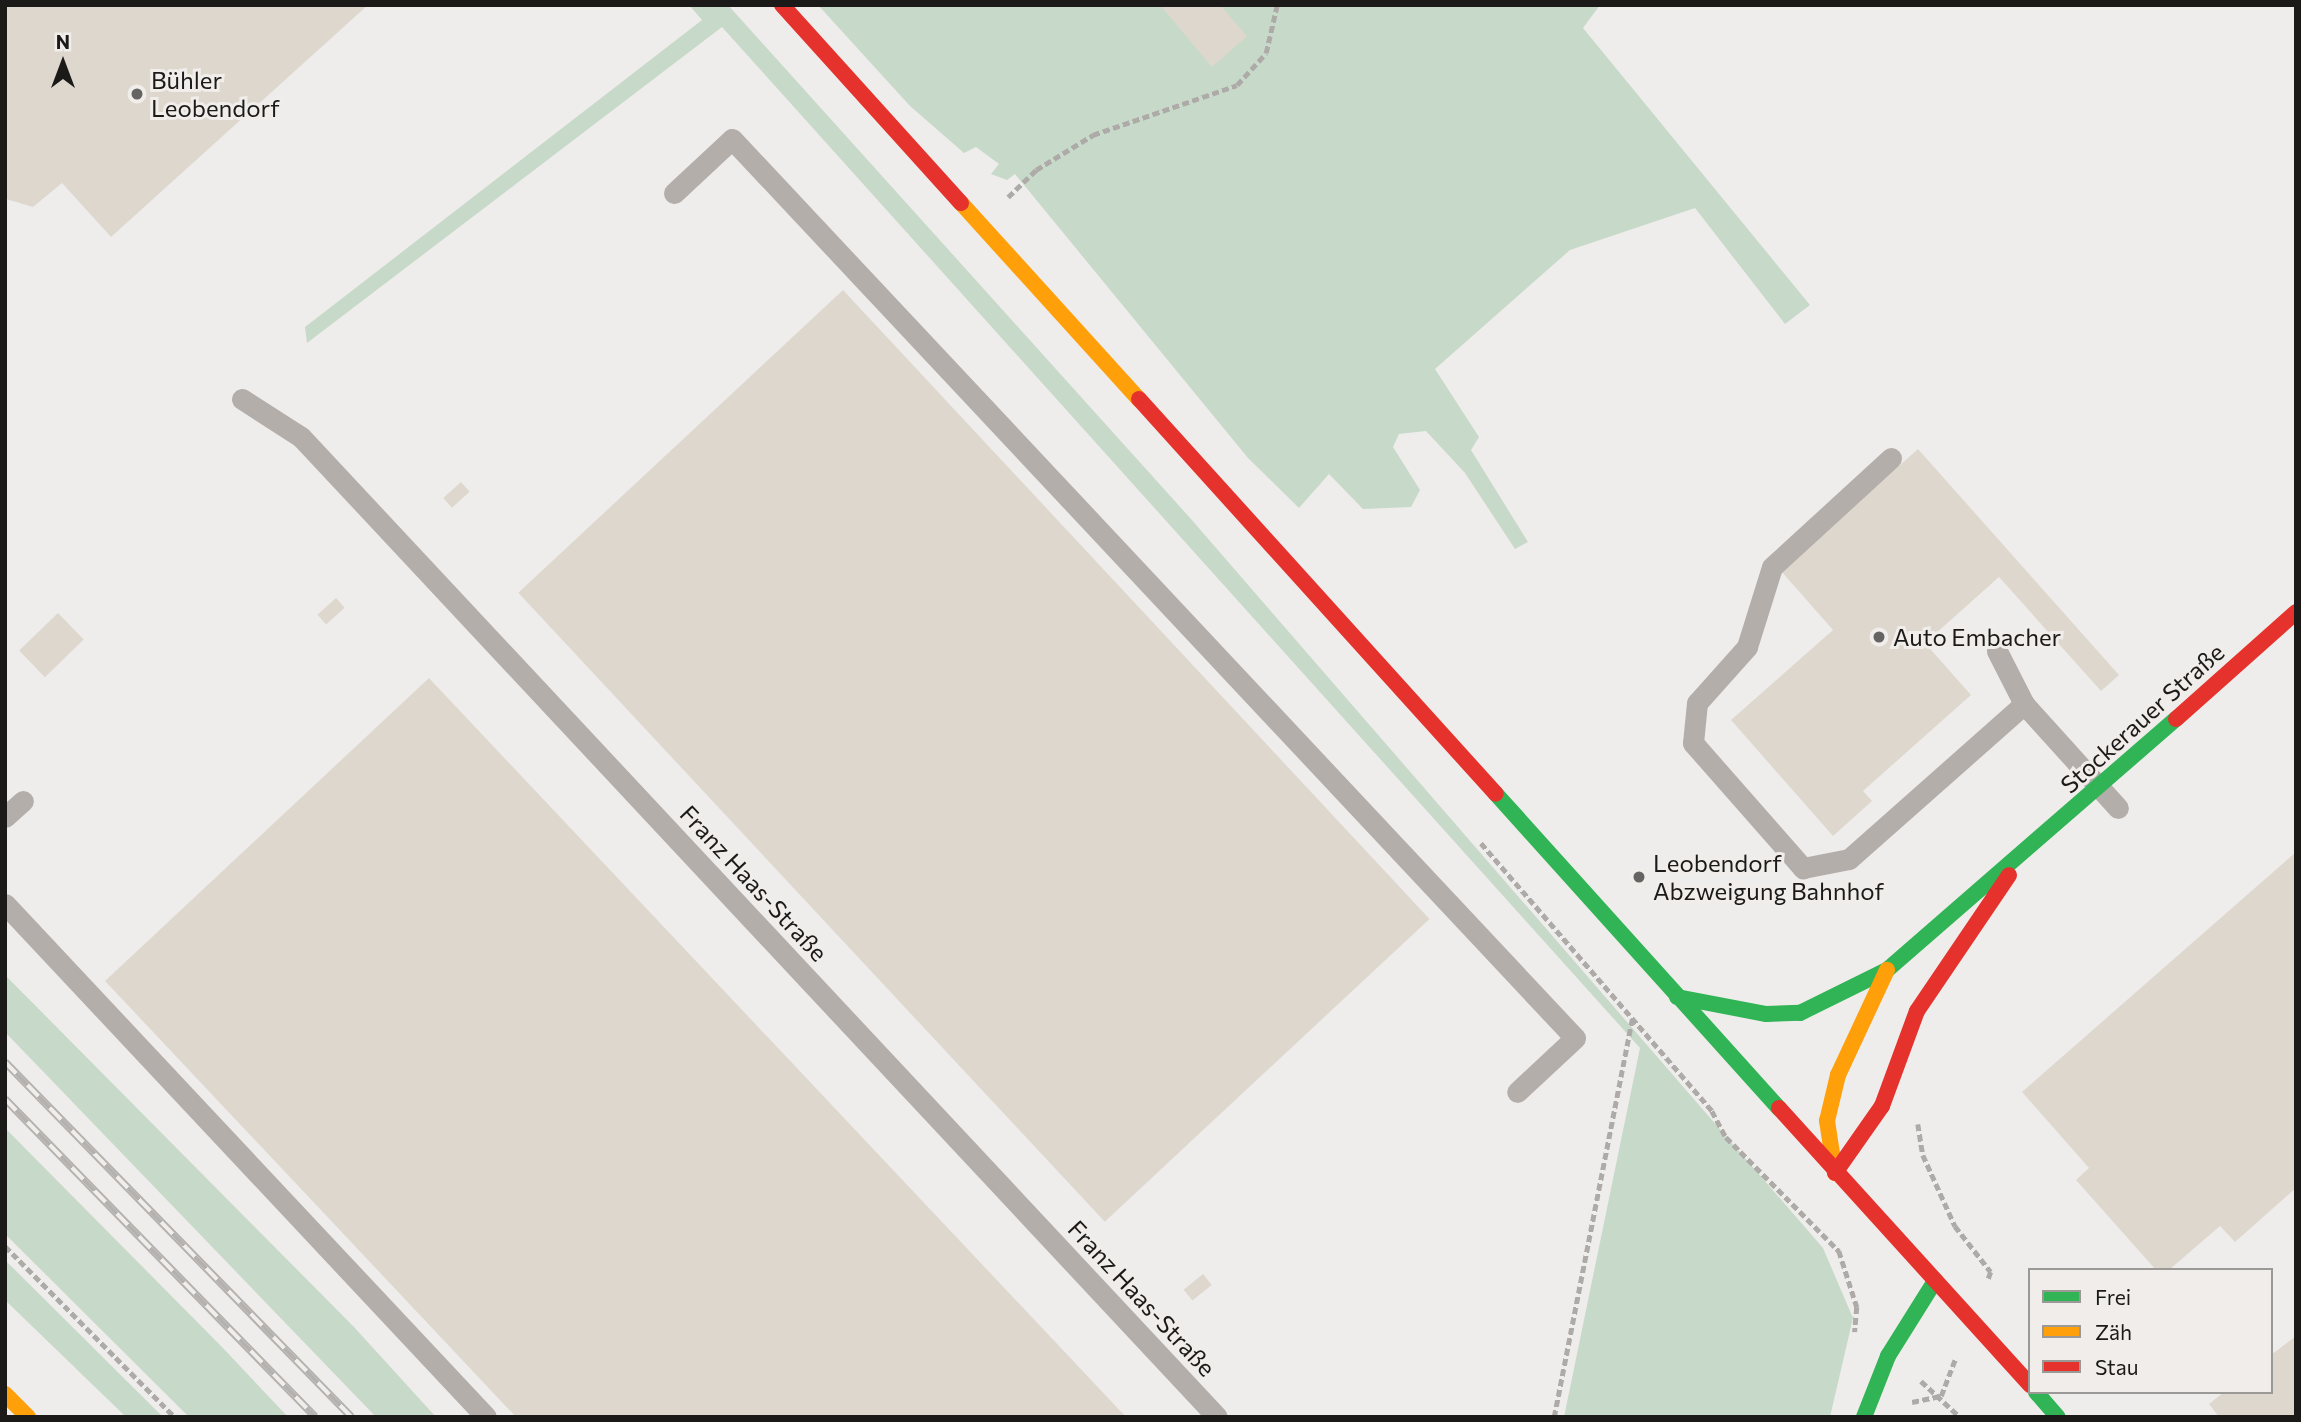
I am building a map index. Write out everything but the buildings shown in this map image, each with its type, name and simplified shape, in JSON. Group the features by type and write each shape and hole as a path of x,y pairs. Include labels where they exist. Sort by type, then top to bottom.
{"main road":[{"path":"782,5 1835,1173 2028,1383"},
{"name":"Stockerauer Straße","path":"1677,997 1766,1014 1800,1013 1887,970 1942,915 2019,859 2296,612"},
{"name":"Stockerauer Straße","path":"1835,1173 1882,1106 1917,1011 2019,859"},
{"name":"Stockerauer Straße","path":"1835,1173 1828,1121 1838,1075 1887,970"},
{"path":"1864,1417 1888,1356 1935,1281"},
{"path":"5,1394 28,1417"},
{"path":"2038,1394 2058,1417"}],"lane":[{"path":"674,193 732,139 1575,1038 1517,1092"},
{"name":"Franz Haas-Straße","path":"243,399 301,437 1217,1417"},
{"path":"1891,458 1772,567 1747,647 1697,704 1693,743 1803,868 1849,859 2024,704"},
{"path":"1997,651 2024,704 2118,808"},
{"path":"5,817 23,801"},
{"path":"5,904 486,1417"}],"path":[{"path":"979,224 1036,170 1093,135 1237,85 1266,52 1277,5"},
{"path":"1472,832 1712,1111 1726,1137 1839,1251 1857,1307 1855,1332 1941,1396 1960,1417"},
{"path":"1554,1417 1633,1018"},
{"path":"1906,1410 1941,1396 1991,1272 1955,1226 1923,1155 1915,1109"},
{"path":"5,1246 175,1417"}],"green space":[{"path":"689,5 728,5 1191,519 1823,1248 1853,1318 1830,1417 1564,1417 1640,1048 722,27 307,343 305,327 702,20"},
{"path":"818,5 1600,5 1583,28 1810,305 1785,324 1695,208 1570,250 1435,369 1479,437 1471,450 1528,542 1515,549 1465,473 1426,431 1399,434 1393,447 1420,490 1411,507 1363,509 1329,474 1299,508 1248,458 1015,174 1007,180 991,174 999,164 976,147 964,153 910,106"},
{"path":"5,975 354,1327 436,1417 376,1417 5,1032"},
{"path":"5,1128 288,1417 189,1417 5,1234"},
{"path":"5,1260 163,1417 126,1417 5,1300"}],"railway":[{"path":"5,1062 352,1417"},
{"path":"5,1099 315,1417"}],"traffic: fast":[{"path":"1677,997 1766,1014 1800,1013 1887,970 2176,719"},
{"path":"1496,794 1779,1108"},
{"path":"1864,1417 1888,1356 1935,1281"},
{"path":"2038,1394 2058,1417"}],"traffic: slow":[{"path":"961,203 1139,399"},
{"path":"1835,1173 1827,1121 1838,1075 1887,970"},
{"path":"5,1394 28,1417"}],"traffic: jam":[{"path":"782,5 961,203"},
{"path":"1139,399 1496,794"},
{"path":"2176,719 2296,612"},
{"path":"1835,1173 1882,1106 1917,1011 2009,875"},
{"path":"1779,1108 2028,1383"}],"place":[{"name":"Bühler Leobendorf","path":"137,94"},
{"name":"Auto Embacher","path":"1879,637"},
{"name":"Leobendorf Abzweigung Bahnhof","path":"1639,877"}]}
